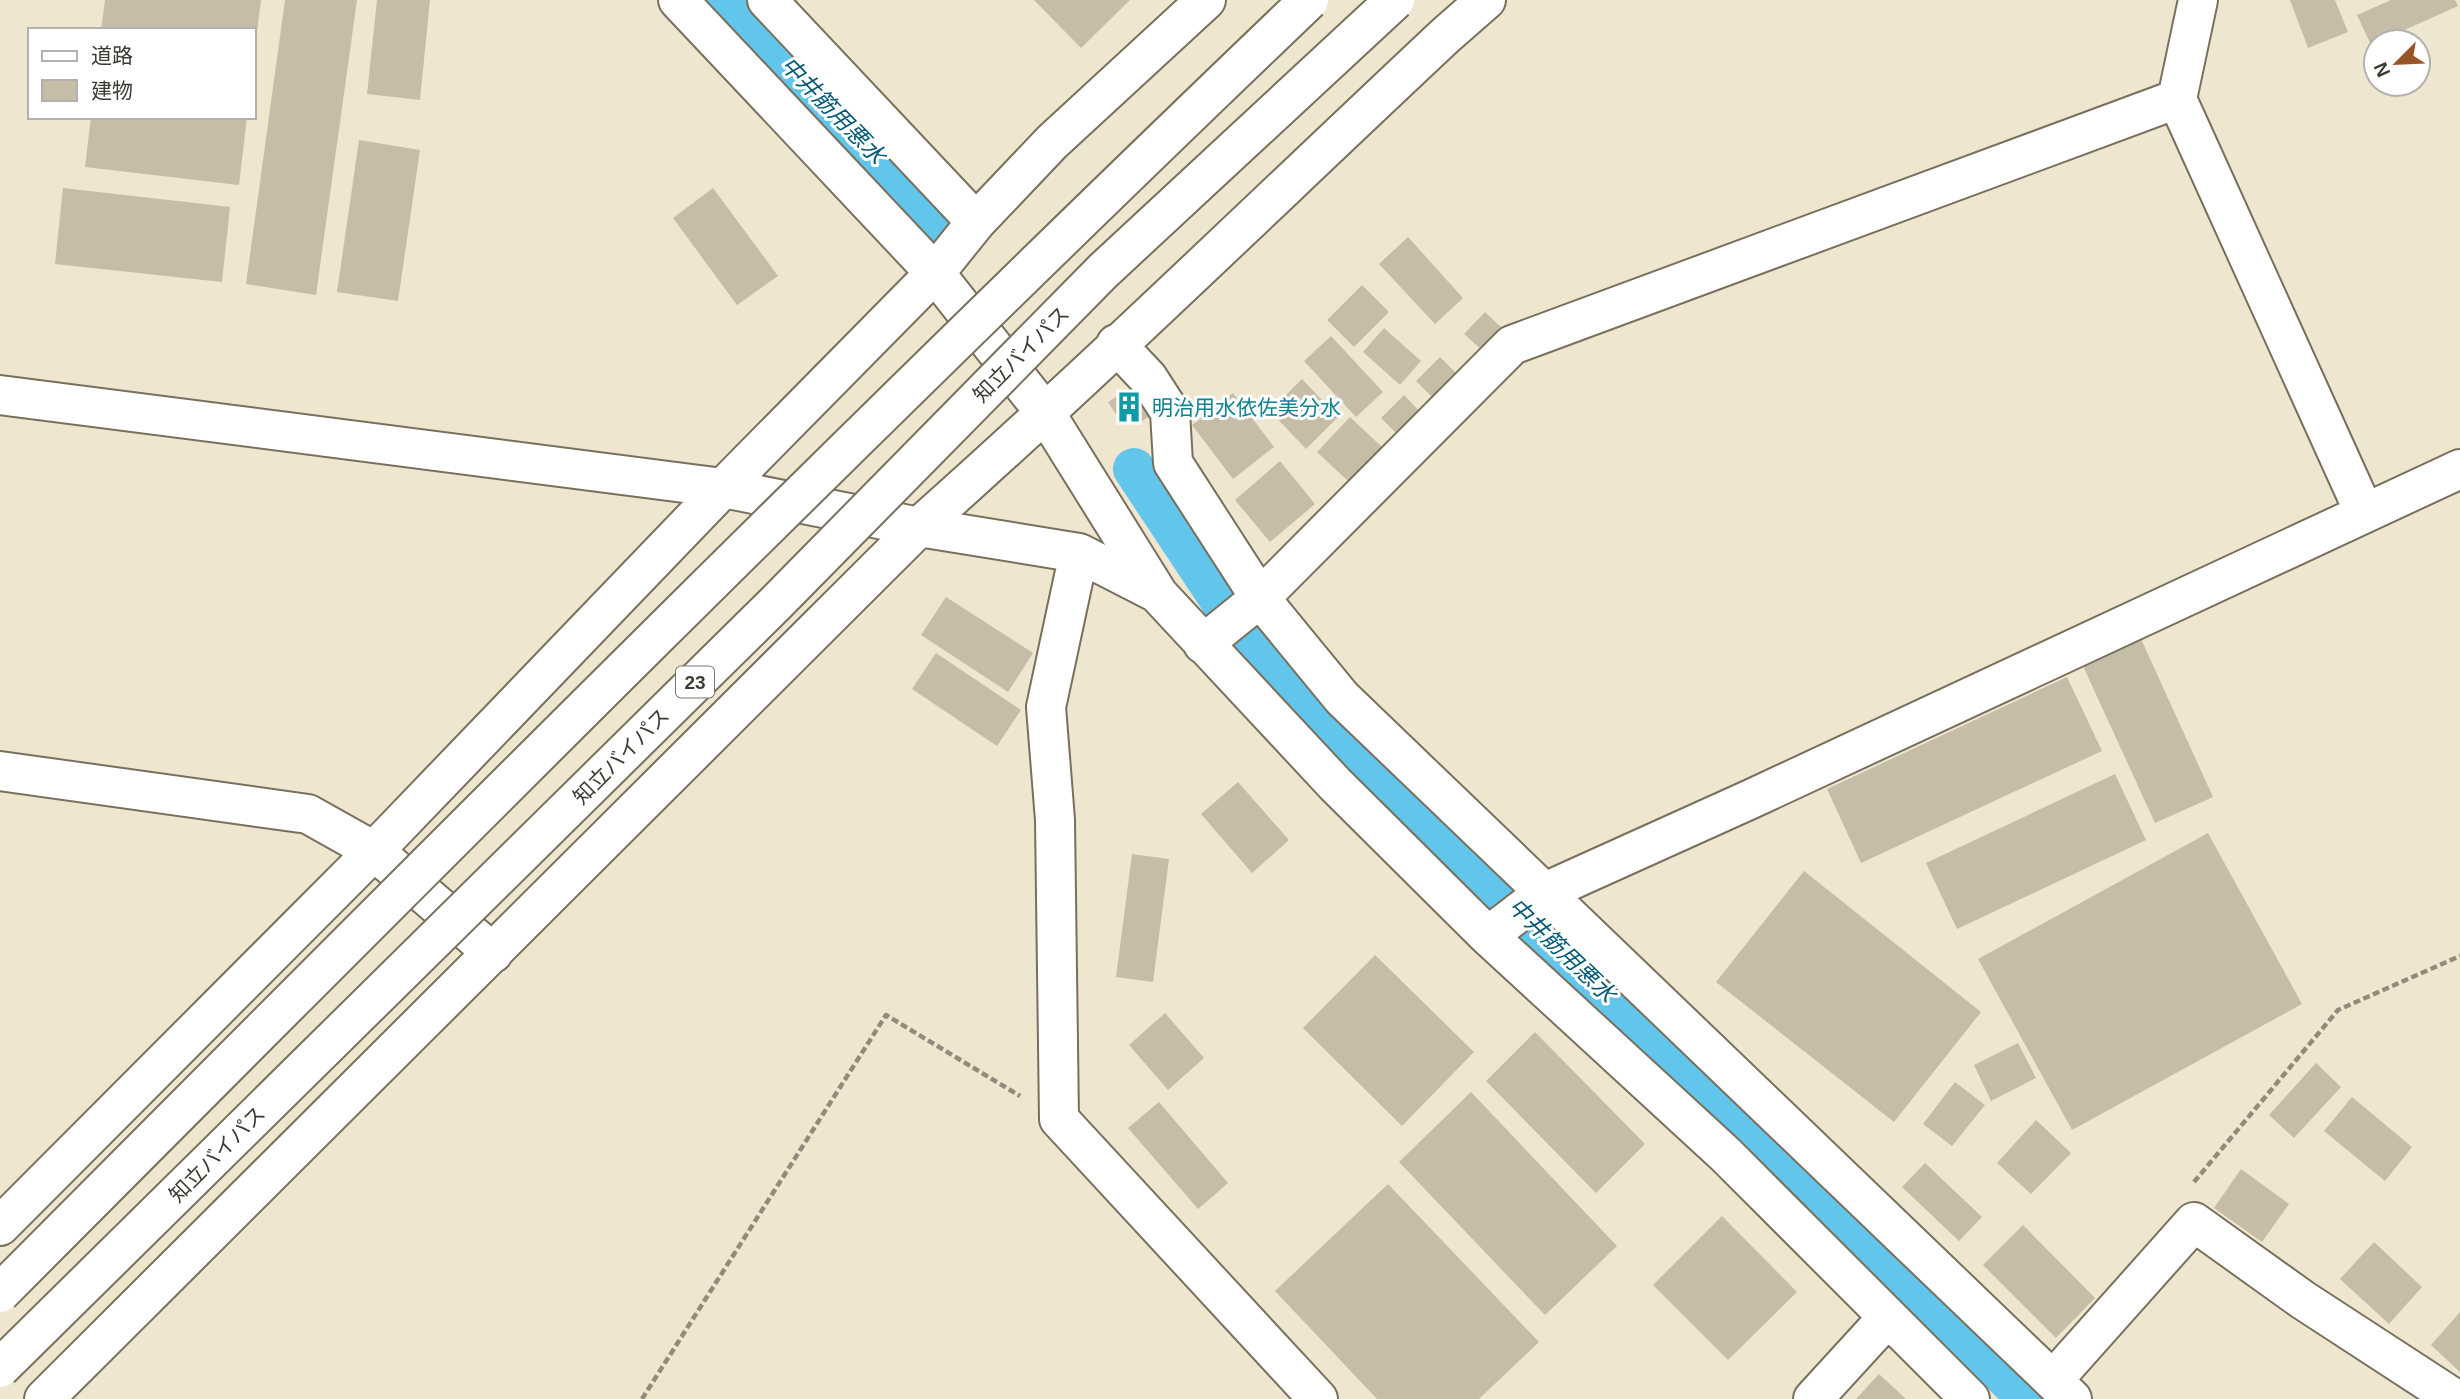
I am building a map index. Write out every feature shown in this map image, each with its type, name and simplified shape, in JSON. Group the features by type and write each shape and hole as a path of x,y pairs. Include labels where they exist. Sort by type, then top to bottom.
{"main road":[{"path":"678,0 935,273 1046,414 1157,593"},
{"path":"767,0 976,222"},
{"path":"0,1226 374,851 723,488 935,273 976,222 1052,142 1206,0"},
{"path":"0,1293 507,783 1073,226 1309,0"},
{"name":"知立バイパス","path":"0,1368 776,603 1103,271 1395,0"},
{"path":"44,1399 919,527 1046,414 1116,344 1486,0"},
{"path":"2197,0 2177,99 2364,512"},
{"path":"1211,638 1254,602 1512,345 2177,99"},
{"path":"1116,344 1148,378 1170,412 1173,463 1254,602 1342,698 2063,1389 2194,1222 2304,1300 2455,1399"},
{"path":"0,395 723,488 919,527 1080,553 1157,593 1211,638 1335,784 1488,936 1725,1154 1970,1399"},
{"path":"1488,936 1545,892 2460,469"},
{"path":"1080,553 1046,707 1055,820 1059,1119 1318,1399"},
{"path":"0,771 308,814 374,851 493,953"},
{"path":"1813,1399 1888,1317"}],"path":[{"path":"2194,1222 2176,1202 2339,1010 2460,956"},
{"path":"642,1399 886,1015 1059,1119"}],"building":[{"path":"105,0 261,0 256,40 256,28 101,28"},
{"path":"285,0 357,0 316,295 246,284"},
{"path":"377,0 430,0 420,100 367,94"},
{"path":"1034,0 1130,0 1081,48"},
{"path":"2290,0 2335,0 2348,32 2308,48"},
{"path":"2391,0 2455,0 2458,6 2409,28 2363,28 2357,15"},
{"path":"91,119 247,119 239,185 85,167"},
{"path":"359,140 420,150 398,301 337,292"},
{"path":"63,188 230,207 222,282 55,264"},
{"path":"713,188 778,276 737,305 673,218"},
{"path":"1408,237 1463,298 1435,324 1379,264"},
{"path":"1362,285 1389,312 1354,347 1327,320"},
{"path":"1485,312 1505,331 1484,352 1464,334"},
{"path":"1384,328 1421,361 1400,385 1363,352"},
{"path":"1331,336 1383,392 1356,417 1304,361"},
{"path":"1440,357 1457,374 1433,398 1416,381"},
{"path":"1302,379 1338,417 1306,449 1270,411"},
{"name":"明治用水依佐美分水","path":"1133,387 1152,415 1137,424 1130,412 1119,419 1108,402"},
{"path":"1233,393 1274,447 1233,479 1192,425"},
{"path":"1404,395 1422,414 1399,436 1381,418"},
{"path":"1350,417 1382,447 1349,482 1317,452"},
{"path":"1280,461 1315,504 1270,542 1235,500"},
{"path":"946,597 1033,653 1008,692 921,635"},
{"path":"2141,639 2213,797 2155,823 2083,666"},
{"path":"936,653 1021,710 997,746 912,689"},
{"path":"2067,677 2102,751 1861,863 1827,789"},
{"path":"2115,774 2146,840 1957,929 1926,863"},
{"path":"1238,782 1289,840 1252,873 1201,814"},
{"path":"2208,833 2302,1004 2072,1130 1978,959"},
{"path":"1132,854 1169,859 1153,982 1116,977"},
{"path":"1804,871 1981,1012 1894,1122 1716,982"},
{"path":"1375,955 1474,1052 1402,1126 1303,1028"},
{"path":"1165,1013 1204,1058 1168,1090 1129,1045"},
{"path":"1535,1032 1645,1144 1596,1193 1486,1081"},
{"path":"2018,1043 2036,1078 1991,1101 1974,1065"},
{"path":"2316,1063 2341,1087 2294,1138 2269,1115"},
{"path":"1955,1082 1985,1105 1952,1146 1923,1124"},
{"path":"1471,1092 1617,1246 1545,1315 1399,1162"},
{"path":"2352,1097 2412,1147 2385,1181 2324,1131"},
{"path":"1159,1102 1228,1183 1198,1209 1128,1128"},
{"path":"2036,1120 2071,1153 2031,1194 1997,1163"},
{"path":"1925,1163 1982,1217 1959,1241 1902,1187"},
{"path":"2241,1169 2289,1204 2262,1242 2214,1208"},
{"path":"1388,1184 1539,1342 1479,1399 1377,1399 1275,1291"},
{"path":"1722,1216 1797,1292 1728,1360 1653,1285"},
{"path":"2023,1225 2095,1298 2056,1338 1983,1265"},
{"path":"2374,1242 2422,1287 2389,1324 2340,1279"},
{"path":"2460,1312 2460,1372 2431,1345"},
{"path":"1879,1374 1906,1399 1856,1399"}],"waterway":[{"name":"中井筋用悪水","path":"728,0 938,221"},
{"name":"中井筋用悪水","path":"1134,469 1238,626 1329,726 2029,1399"}],"place":[{"name":"明治用水依佐美分水","path":"1129,407"}]}
